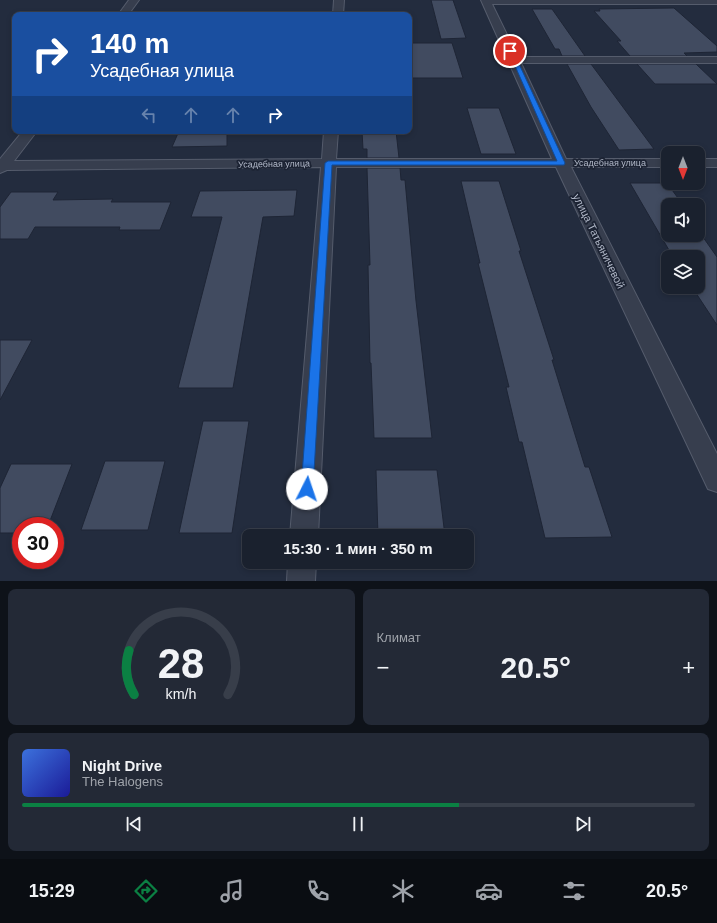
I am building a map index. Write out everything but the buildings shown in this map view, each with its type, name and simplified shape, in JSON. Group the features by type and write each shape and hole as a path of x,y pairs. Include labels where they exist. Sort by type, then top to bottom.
{"street":[{"path":"125,12 134,0"},
{"path":"338,12 339,0"},
{"path":"486,1 717,1"},
{"name":"улица Татьяничевой","path":"486,1 515,60 561,163 717,480"},
{"path":"515,60 717,60"},
{"path":"1,167 28,134"},
{"path":"304,529 331,134"},
{"name":"Усадебная улица","path":"1,167 328,163 661,163"},
{"path":"705,163 717,163"},
{"path":"301,581 302,569"}],"route":[{"path":"307,489 328,163 561,163 510,51"}]}
